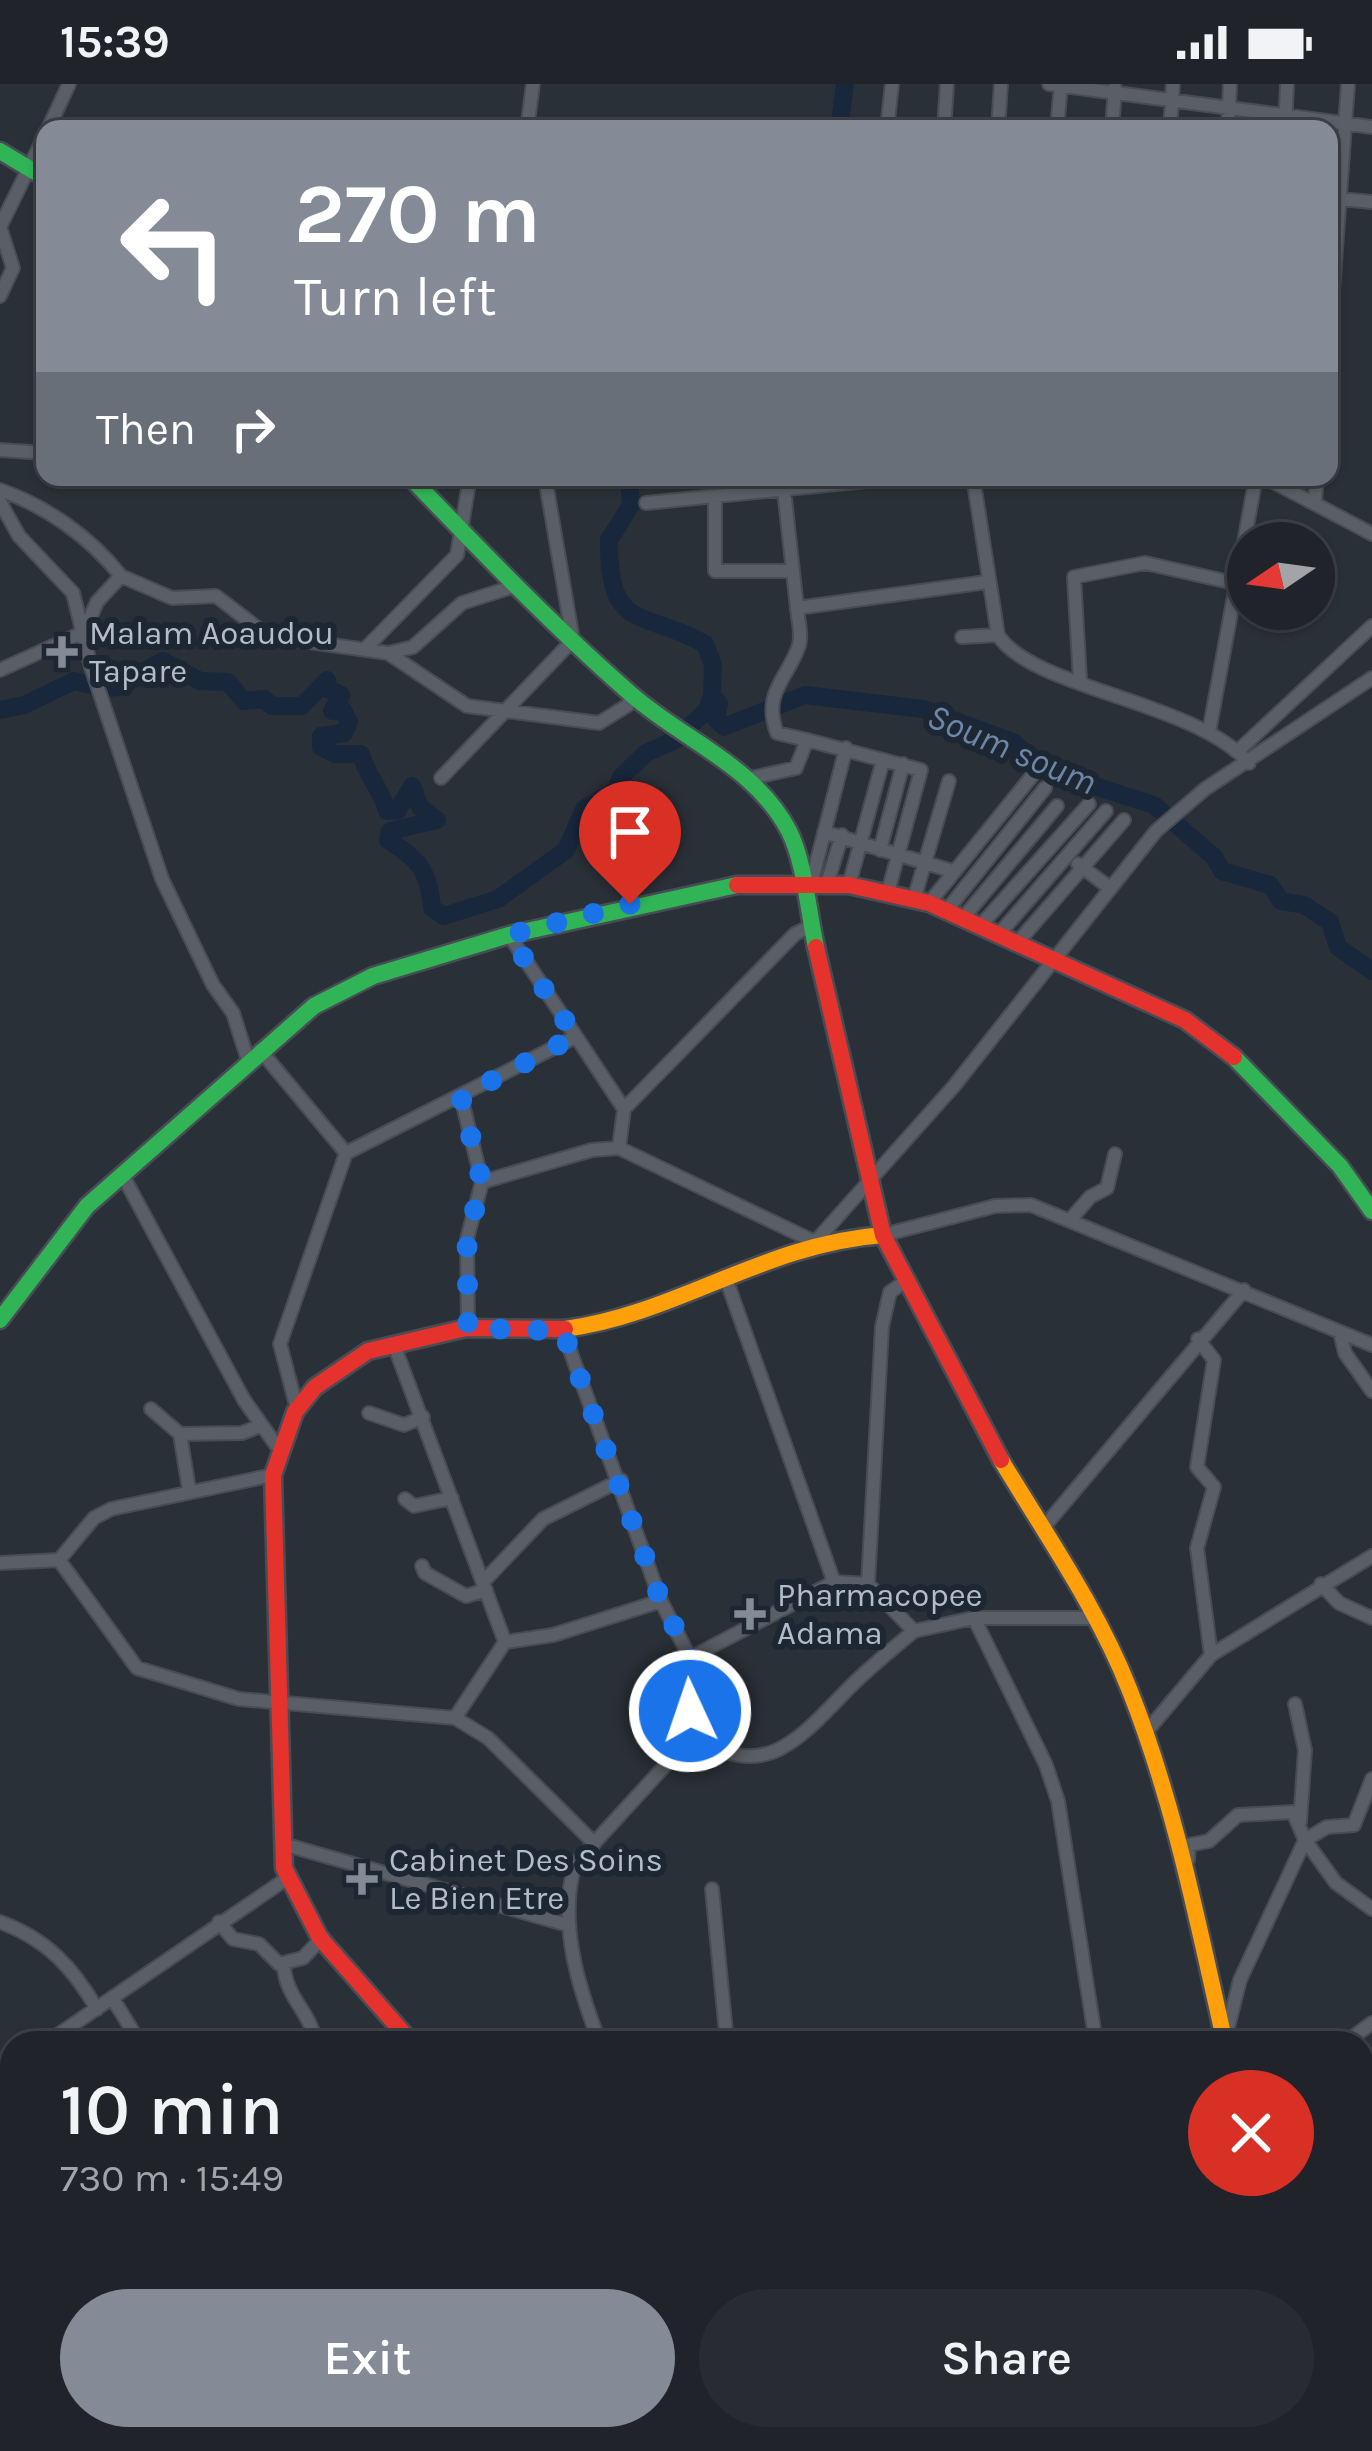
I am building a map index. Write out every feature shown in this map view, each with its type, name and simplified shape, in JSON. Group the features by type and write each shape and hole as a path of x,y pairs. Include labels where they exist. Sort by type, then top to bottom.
{"main road":[{"path":"0,152 36,173"},
{"path":"419,486 514,586 631,694 671,728 751,778 790,833 814,884 813,926 883,1235 975,1416 1096,1618 1147,1731 1222,2031"},
{"path":"0,1320 75,1220 314,1006 374,976 509,935 723,885 849,885 888,892 947,911 1185,1020 1255,1073 1340,1166 1372,1211"},
{"path":"402,2031 324,1937 305,1922 286,1879 273,1475 276,1445 296,1405 329,1371 394,1345 468,1328 563,1331 814,1242 883,1235"}],"street":[{"path":"52,120 69,84"},
{"path":"528,120 533,84"},
{"path":"888,120 892,84"},
{"path":"945,120 947,84"},
{"path":"999,120 1001,84"},
{"path":"1049,84 1173,91 1279,120"},
{"path":"1228,120 1230,84"},
{"path":"1285,120 1287,84"},
{"path":"1338,226 1348,84"},
{"path":"1058,120 1061,85"},
{"path":"1113,120 1115,88"},
{"path":"1338,124 1372,127"},
{"path":"0,296 10,284 13,268 0,227 36,177"},
{"path":"1340,199 1372,202"},
{"path":"0,450 36,452"},
{"path":"364,649 457,555 469,486"},
{"path":"441,778 572,640 546,486"},
{"path":"743,486 743,493"},
{"path":"646,502 793,486"},
{"path":"975,486 987,582 998,635 1006,646 1048,672 1080,680 1209,732 1249,763"},
{"path":"1249,522 1258,486"},
{"path":"1282,486 1315,499 1372,534"},
{"path":"1315,499 1316,486"},
{"path":"0,490 28,500 43,514 71,527 121,576 172,598 216,596 268,636 388,653 412,647 462,603 514,586"},
{"path":"784,490 801,642 780,676 773,716 777,733 847,748 923,774 888,892"},
{"path":"715,498 715,571 792,571"},
{"path":"0,502 19,536 73,593 162,879 213,985 254,1055 346,1153"},
{"path":"1080,680 1074,578 1144,562 1227,581"},
{"path":"0,670 84,632 97,602 121,576"},
{"path":"797,608 987,582"},
{"path":"1209,732 1227,625"},
{"path":"1238,751 1372,626"},
{"path":"962,637 998,635"},
{"path":"388,653 454,702 506,714 598,723 628,705 631,694"},
{"path":"482,1182 592,1150 619,1148 814,1242 1058,960 1156,831 1172,815 1372,678"},
{"path":"751,778 796,768 807,740"},
{"path":"814,884 847,748"},
{"path":"849,885 883,760"},
{"path":"880,850 903,764"},
{"path":"947,911 952,871 1032,776"},
{"path":"947,911 925,863 949,781"},
{"path":"947,911 1045,788"},
{"path":"1008,804 1110,888"},
{"path":"947,911 1055,842 1089,804"},
{"path":"947,911 1057,806"},
{"path":"999,934 1106,811"},
{"path":"1018,942 1124,820"},
{"path":"824,832 952,871"},
{"path":"814,884 842,836"},
{"path":"619,1148 624,1108 795,934 813,926"},
{"path":"509,935 624,1108"},
{"path":"296,1405 280,1344 346,1153 575,1036"},
{"path":"461,1097 482,1182 467,1239 468,1328"},
{"path":"1070,1220 1090,1197 1107,1189 1115,1154"},
{"path":"122,1174 260,1426 276,1445"},
{"path":"883,1235 1012,1204 1070,1220 1372,1345"},
{"path":"724,1276 835,1582"},
{"path":"868,1584 882,1327 890,1292 906,1281"},
{"path":"1043,1528 1244,1290"},
{"path":"563,1331 621,1480 661,1601 691,1658 694,1734 592,1841 571,1878 568,1925 597,2031"},
{"path":"1340,1332 1346,1353 1372,1391"},
{"path":"1198,1339 1214,1360 1196,1467 1214,1487 1197,1548 1210,1655"},
{"path":"394,1345 505,1642"},
{"path":"151,1409 180,1434 190,1489"},
{"path":"369,1413 404,1424 423,1417"},
{"path":"180,1434 242,1433 260,1426"},
{"path":"0,1563 59,1560 94,1518 111,1509 273,1475"},
{"path":"422,1565 425,1573 466,1596 486,1585 543,1519 621,1480"},
{"path":"405,1498 414,1505 452,1498"},
{"path":"1147,1731 1210,1655 1372,1556"},
{"path":"59,1560 137,1668 239,1699 319,1702 455,1718 488,1738 592,1841"},
{"path":"691,1658 835,1582 868,1584 914,1631"},
{"path":"1321,1584 1339,1604 1372,1618"},
{"path":"455,1718 505,1642 554,1635 661,1601"},
{"path":"694,1734 719,1752 741,1757 768,1755 787,1746 914,1631 974,1618 1096,1618"},
{"path":"974,1618 1046,1765 1058,1802 1094,2031"},
{"path":"1228,2031 1240,1981 1302,1835 1305,1750 1295,1704"},
{"path":"1302,1835 1354,1825 1372,1779"},
{"path":"1186,1874 1189,1845 1209,1841 1238,1815 1293,1812 1302,1835 1336,1883 1372,1909"},
{"path":"283,1844 568,1925"},
{"path":"65,2031 286,1879"},
{"path":"712,1889 726,2031"},
{"path":"0,1922 53,1950 73,1968 98,2009"},
{"path":"219,1922 233,1939 259,1944 284,1964 290,1995 313,2031"},
{"path":"284,1964 303,1958 324,1937"},
{"path":"113,1999 133,2031"},
{"path":"72,2031 73,2026"}],"waterway":[{"path":"840,120 845,84"},
{"path":"630,486 631,505 609,540 615,591 634,614 705,644 713,665 712,695"},
{"name":"Soum soum","path":"0,710 24,705 74,681 121,686 163,661 200,681 228,682 244,701 264,699 272,706 302,706 327,680 328,689 341,695 332,711 343,710 349,722 344,733 321,736 321,747 335,754 361,754 387,811 398,810 412,786 420,807 437,820 390,831 388,840 421,868 432,908 444,916 498,899 566,850 584,809 616,790 621,777 646,753 675,740 707,710 712,695 719,704 716,719 724,727 805,695 923,709 1015,743 1038,768 1154,805 1214,857 1222,871 1270,885 1281,901 1304,905 1330,922 1338,947 1372,971"}],"traffic: fast":[{"path":"0,151 36,173"},
{"path":"419,486 603,669 738,772 775,808 799,858 816,947"},
{"path":"0,1320 87,1206 314,1006 373,976 509,935 737,885"},
{"path":"1234,1057 1340,1166 1372,1211"}],"traffic: slow":[{"path":"565,1329 645,1309 799,1251 883,1235"},
{"path":"1001,1460 1087,1602 1130,1691 1173,1821 1222,2031"}],"traffic: jam":[{"path":"737,885 849,885 929,903 1185,1020 1234,1057"},
{"path":"816,947 883,1235 1001,1460"},
{"path":"401,2031 320,1938 284,1868 273,1475 295,1412 315,1387 368,1351 466,1328 565,1329"}],"place":[{"name":"Malam Aoaudou Tapare","path":"62,652"},
{"name":"Pharmacopee Adama","path":"750,1614"},
{"name":"Cabinet Des Soins Le Bien Etre","path":"362,1879"}],"route":[{"path":"630,904 509,935 575,1036 461,1097 482,1182 467,1239 466,1307 468,1328 563,1331 621,1480 661,1601 691,1658 690,1711"}]}
